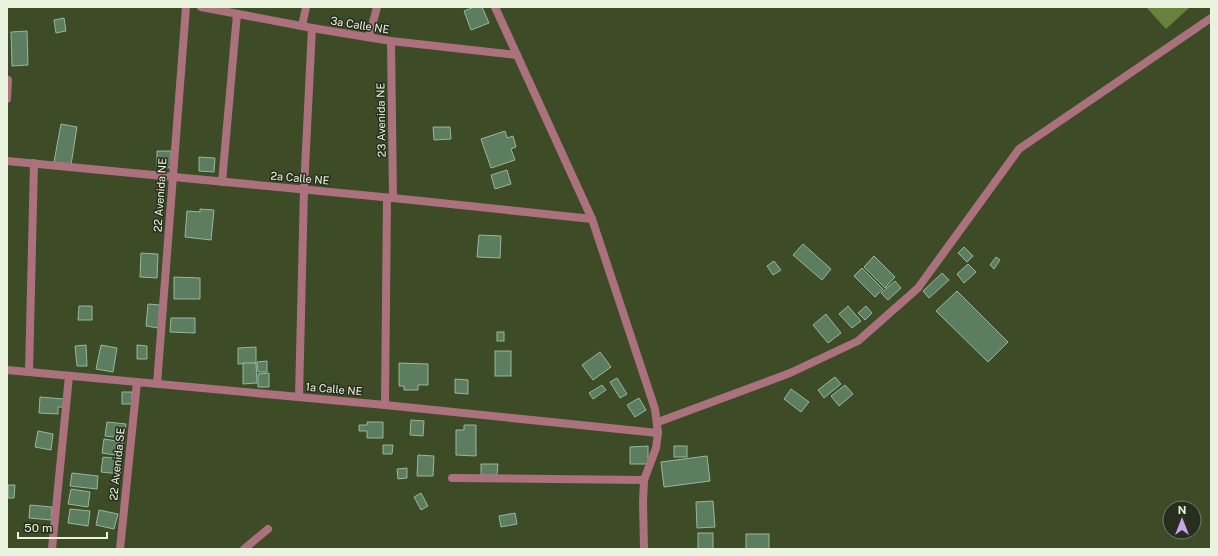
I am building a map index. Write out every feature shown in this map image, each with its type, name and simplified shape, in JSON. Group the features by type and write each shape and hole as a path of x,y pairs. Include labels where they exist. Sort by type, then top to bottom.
{"street":[{"name":"22 Avenida NE","path":"157,384 186,7"},
{"name":"3a Calle NE","path":"201,7 391,41 517,55"},
{"path":"302,26 306,7"},
{"path":"370,37 377,7"},
{"path":"496,7 592,219 648,386 658,422 656,448 644,480 644,549"},
{"path":"222,182 237,14"},
{"path":"658,422 790,373 858,341 918,288 1019,149 1211,18"},
{"path":"299,397 304,189 312,28"},
{"name":"23 Avenida NE","path":"385,405 390,198 391,41"},
{"path":"7,99 8,80"},
{"name":"2a Calle NE","path":"7,161 304,189 592,219"},
{"path":"29,372 34,164"},
{"name":"1a Calle NE","path":"7,370 385,405 658,433"},
{"path":"52,549 69,376"},
{"name":"22 Avenida SE","path":"120,549 136,382"},
{"path":"452,478 644,480"},
{"path":"244,549 268,529"}],"green space":[{"path":"1146,7 1190,7 1166,29"}],"building":[{"path":"474,7 482,7 489,23 471,30 464,11"},
{"path":"64,18 66,31 56,33 54,20"},
{"path":"27,31 28,65 12,66 11,32"},
{"path":"61,124 77,127 71,165 54,162"},
{"path":"433,127 450,127 451,139 434,140"},
{"path":"505,131 507,138 513,136 516,147 511,149 515,160 491,168 481,139"},
{"path":"157,151 171,151 171,168 157,167"},
{"path":"199,157 215,158 214,172 199,171"},
{"path":"507,170 511,184 495,189 491,175"},
{"path":"200,209 214,210 211,240 185,237 187,211 200,212"},
{"path":"479,235 501,236 500,258 477,257"},
{"path":"803,244 831,269 822,280 793,255"},
{"path":"964,247 973,256 967,262 958,253"},
{"path":"141,253 158,254 157,278 140,277"},
{"path":"874,256 895,277 885,288 864,267"},
{"path":"996,257 1000,260 994,269 990,265"},
{"path":"774,261 781,270 773,275 767,266"},
{"path":"968,264 976,272 964,283 957,274"},
{"path":"862,268 883,289 875,297 854,276"},
{"path":"942,273 949,280 929,298 923,291"},
{"path":"174,277 200,278 200,299 174,299"},
{"path":"895,281 901,288 888,300 881,293"},
{"path":"957,291 1008,342 988,362 936,311"},
{"path":"148,304 160,305 158,328 146,326"},
{"path":"79,306 92,306 92,320 78,320"},
{"path":"848,306 861,321 852,328 839,314"},
{"path":"866,306 872,313 865,320 858,313"},
{"path":"826,314 841,333 828,343 813,325"},
{"path":"171,318 195,318 195,333 170,332"},
{"path":"497,332 504,332 504,341 497,341"},
{"path":"86,345 87,366 77,366 75,346"},
{"path":"101,345 117,348 113,372 96,369"},
{"path":"137,345 147,346 147,359 137,359"},
{"path":"256,347 256,363 238,364 238,348"},
{"path":"495,351 511,351 511,376 495,376"},
{"path":"600,352 611,367 593,380 582,365"},
{"path":"267,361 267,372 258,372 257,362"},
{"path":"243,363 256,363 257,383 243,384"},
{"path":"399,363 428,364 428,385 418,385 418,390 404,390 404,386 399,386"},
{"path":"269,373 269,387 258,387 258,374"},
{"path":"835,377 841,384 824,398 818,390"},
{"path":"617,378 627,394 620,398 610,382"},
{"path":"455,379 468,380 468,394 455,393"},
{"path":"602,385 606,390 593,399 589,393"},
{"path":"845,385 853,394 839,406 831,396"},
{"path":"791,389 809,402 801,412 784,399"},
{"path":"122,392 132,392 132,404 122,404"},
{"path":"40,397 64,399 63,407 58,407 58,414 39,413"},
{"path":"639,398 646,410 635,417 627,405"},
{"path":"411,420 424,421 423,436 410,435"},
{"path":"107,422 126,424 124,438 105,436"},
{"path":"367,422 383,422 383,438 367,438 367,431 359,431 359,425 367,425"},
{"path":"464,425 476,425 476,456 456,455 456,430 464,430"},
{"path":"38,431 53,434 51,450 35,447"},
{"path":"104,439 123,442 121,456 102,453"},
{"path":"383,445 393,445 392,454 383,454"},
{"path":"648,446 648,464 630,464 630,447"},
{"path":"674,446 687,446 687,457 674,457"},
{"path":"418,455 434,456 433,476 417,476"},
{"path":"707,456 710,481 664,487 661,462"},
{"path":"103,457 121,459 120,474 101,472"},
{"path":"481,464 498,464 497,475 481,475"},
{"path":"407,468 407,478 398,479 397,469"},
{"path":"72,473 98,476 97,489 70,486"},
{"path":"8,485 15,485 14,498 8,498"},
{"path":"71,489 90,492 88,507 68,504"},
{"path":"421,493 428,506 421,510 414,497"},
{"path":"713,501 715,527 697,528 696,502"},
{"path":"30,505 52,507 51,520 29,518"},
{"path":"70,509 90,511 88,526 68,523"},
{"path":"99,510 118,514 114,529 96,525"},
{"path":"515,513 517,524 501,527 499,516"},
{"path":"698,533 713,533 713,549 698,549"},
{"path":"746,534 769,534 769,549 746,549"}]}
